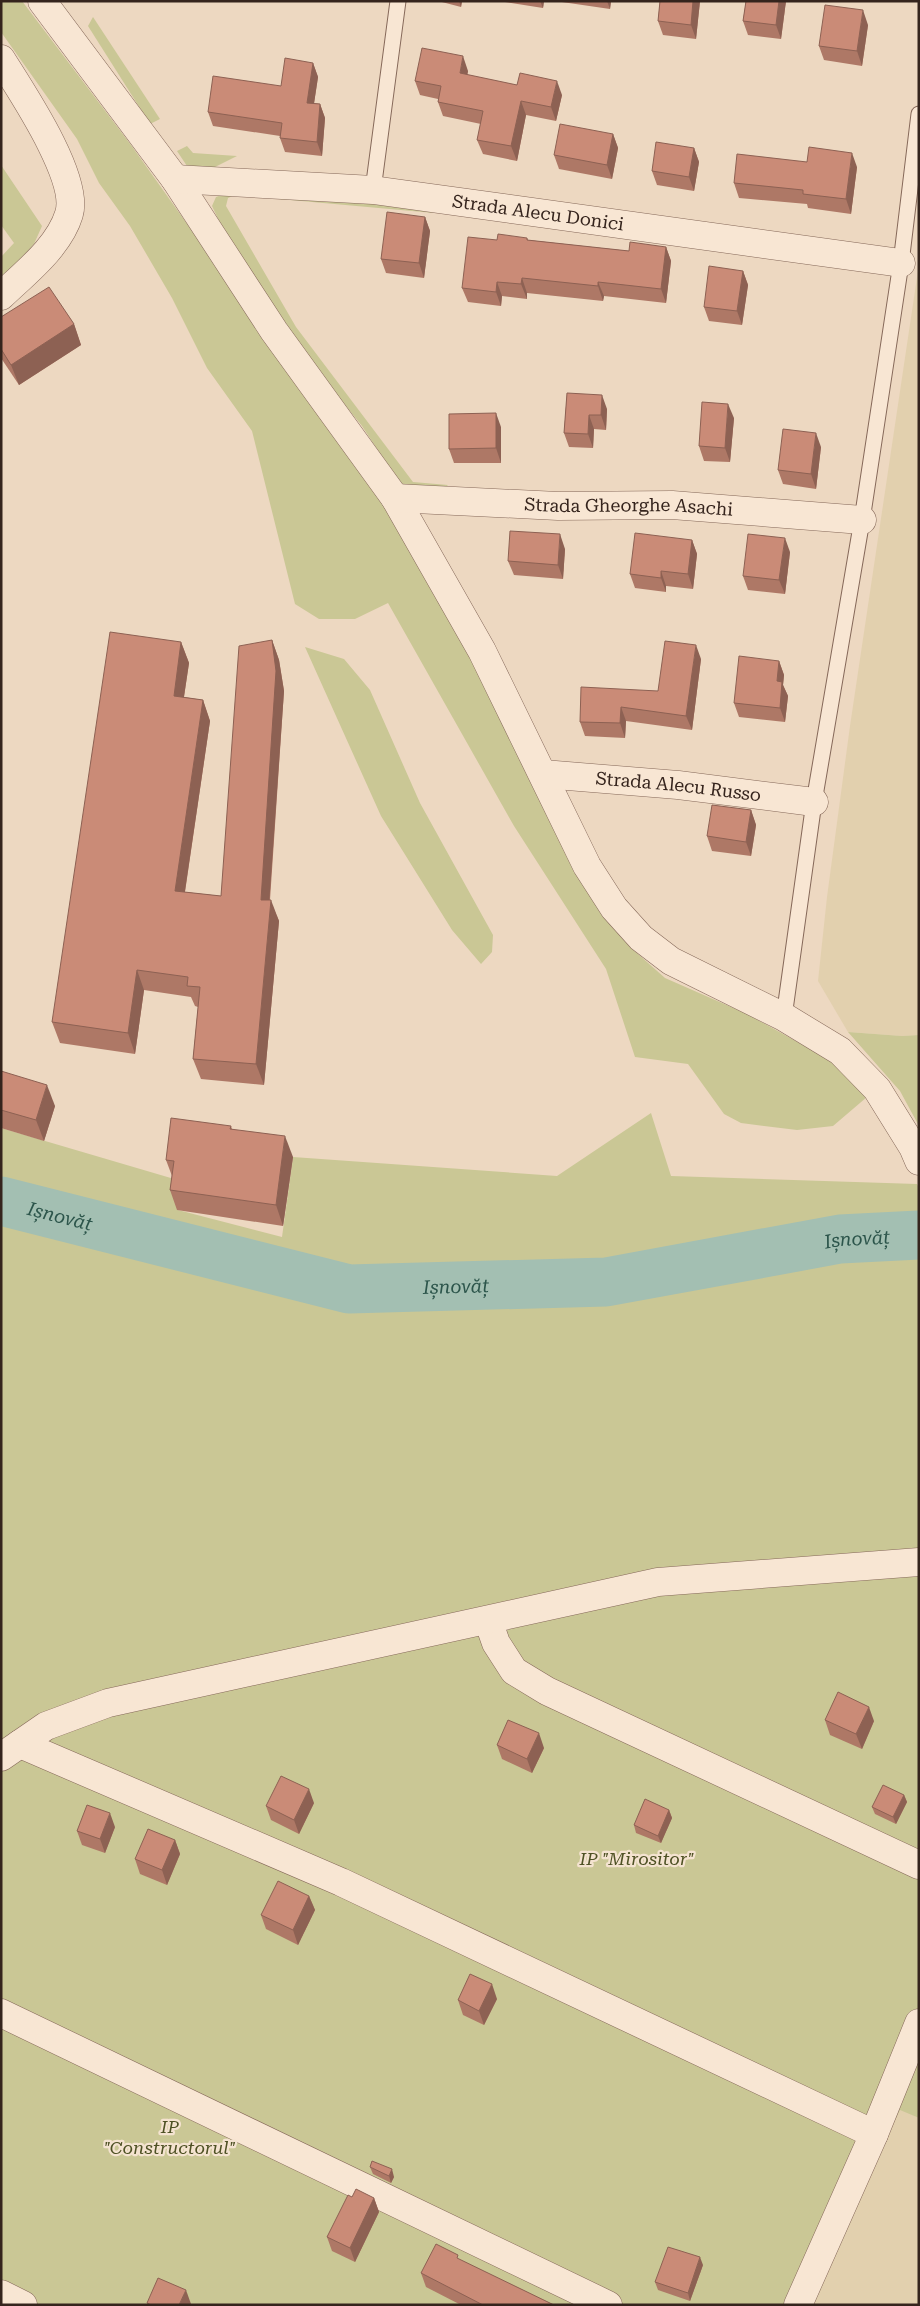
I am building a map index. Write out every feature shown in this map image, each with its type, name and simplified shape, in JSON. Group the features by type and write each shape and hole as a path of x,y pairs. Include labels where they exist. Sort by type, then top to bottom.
{"street":[{"path":"42,1 175,179 274,332 395,498 482,651 586,866 614,908 641,938 671,962 784,1017 840,1051 877,1089 913,1147 919,1161"},
{"path":"1,59 28,104 62,168 70,192 69,213 60,233 46,251 1,296"},
{"name":"Strada Alecu Donici","path":"175,179 373,190 901,262"},
{"name":"Strada Gheorghe Asachi","path":"395,498 558,506 672,505 862,520"},
{"name":"Strada Alecu Russo","path":"543,774 678,784 814,802"},
{"path":"11,1750 46,1726 108,1703 658,1582 919,1562"},
{"path":"488,1620 496,1642 514,1671 547,1691 919,1865"},
{"path":"11,1750 341,1882 874,2134"},
{"path":"1,2013 608,2305"},
{"path":"798,2305 874,2134 919,2023"},
{"path":"1,2294 23,2305"}],"lane":[{"path":"373,190 398,1"},
{"path":"784,1017 814,802 862,520 901,262 919,114"}],"shaded area":[{"path":"919,264 919,1035 902,1036 848,1032 818,981 827,897 850,726"},
{"path":"900,2109 919,2118 919,2305 806,2305"}],"green space":[{"path":"1,1 22,1 131,145 355,460 425,569 602,912 629,946 665,978 747,1014 835,1063 867,1097 833,1126 797,1130 741,1123 724,1114 688,1064 635,1057 606,969 514,826 388,603 355,619 319,619 295,604 252,431 207,368 172,298 130,226 99,183 77,139 1,32"},
{"path":"93,17 160,119 150,124 88,26"},
{"path":"187,146 193,153 237,156 211,169 187,166 177,151"},
{"path":"1,165 42,226 34,244 1,281 1,257 14,243 1,225"},
{"path":"235,190 397,202 434,213 235,195 228,198 226,206 296,327 413,482 448,485 440,492 414,490 398,481 362,426 328,384 239,263 212,206 216,197"},
{"path":"305,647 344,659 370,690 420,803 493,935 492,952 481,964 452,930 381,816"},
{"path":"848,1032 902,1036 919,1035 919,1126 900,1091"},
{"path":"651,1113 671,1176 917,1184 919,1188 919,2118 900,2110 806,2305 1,2305 1,1128 181,1181 178,1210 282,1237 293,1157 557,1176"}],"building":[{"path":"660,1 693,1 691,25 658,21"},
{"path":"746,1 779,1 776,25 743,21"},
{"path":"825,5 863,10 857,51 819,46"},
{"path":"422,48 463,56 460,73 517,85 520,73 557,81 551,107 521,101 511,146 477,140 483,111 438,102 441,86 415,81"},
{"path":"285,58 313,63 307,103 320,104 317,142 280,138 282,123 208,112 213,76 281,86"},
{"path":"560,124 613,134 607,165 554,155"},
{"path":"656,142 694,148 689,177 652,171"},
{"path":"809,147 852,153 846,199 803,194 803,190 734,183 737,154 807,162"},
{"path":"387,212 425,217 419,263 381,259"},
{"path":"498,234 527,238 527,240 629,251 630,242 666,247 661,289 598,282 598,286 522,278 521,284 497,282 496,292 462,288 468,237 497,240"},
{"path":"709,266 743,271 737,311 704,307"},
{"path":"49,287 74,324 11,365 1,349 1,317"},
{"path":"567,393 602,395 601,415 589,415 588,434 564,433"},
{"path":"702,402 728,404 725,448 699,446"},
{"path":"496,413 496,448 449,449 449,414"},
{"path":"783,429 816,433 811,474 778,470"},
{"path":"510,531 560,534 558,565 508,561"},
{"path":"635,533 692,540 688,574 661,571 661,578 630,574"},
{"path":"748,534 785,538 779,580 743,576"},
{"path":"110,632 181,642 174,696 203,700 175,891 221,896 239,646 272,640 276,671 261,900 271,900 256,1064 193,1059 200,987 187,986 188,977 137,970 128,1033 52,1022"},
{"path":"665,641 696,645 686,716 621,707 620,723 580,722 581,687 658,691"},
{"path":"739,656 779,661 777,681 782,682 780,708 734,703"},
{"path":"712,805 751,810 746,842 707,836"},
{"path":"1,1071 47,1085 36,1120 1,1110"},
{"path":"171,1118 231,1126 230,1129 285,1136 276,1205 170,1190 174,1161 166,1160"},
{"path":"838,1692 869,1707 856,1734 825,1720"},
{"path":"508,1720 539,1733 527,1759 497,1745"},
{"path":"281,1776 309,1789 294,1820 266,1806"},
{"path":"883,1785 904,1795 893,1817 872,1807"},
{"path":"645,1799 669,1810 658,1836 634,1825"},
{"path":"87,1805 110,1813 100,1839 77,1831"},
{"path":"148,1829 175,1840 162,1870 135,1859"},
{"path":"278,1881 309,1896 293,1930 261,1915"},
{"path":"470,1974 492,1984 479,2011 458,2000"},
{"path":"372,2161 392,2169 389,2176 370,2167"},
{"path":"356,2189 374,2198 350,2248 327,2237 348,2195 352,2197"},
{"path":"436,2244 458,2255 457,2258 554,2305 483,2305 421,2273"},
{"path":"668,2247 700,2257 688,2293 655,2282"},
{"path":"158,2278 186,2290 179,2305 151,2305 147,2303"}],"waterway":[{"name":"Ișnovăț","path":"1,1201 349,1289 606,1282 840,1239 919,1235"}],"park label":[{"name":"IP \"Mirositor\"","path":"637,1859"},
{"name":"IP \"Constructorul\"","path":"170,2137"}]}
